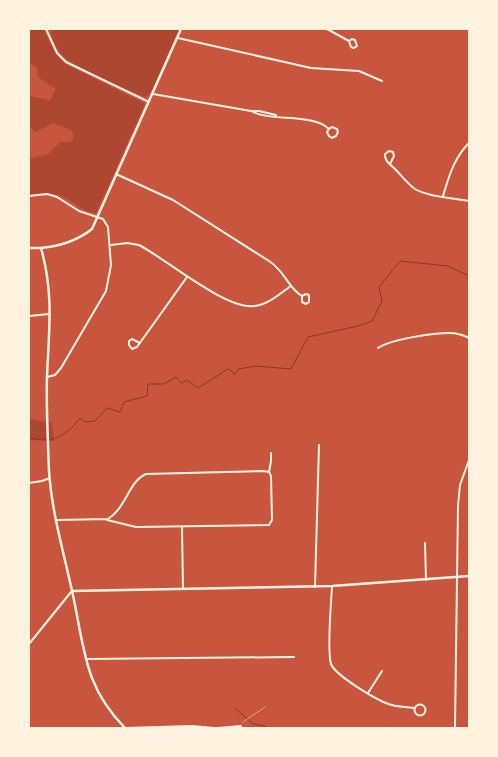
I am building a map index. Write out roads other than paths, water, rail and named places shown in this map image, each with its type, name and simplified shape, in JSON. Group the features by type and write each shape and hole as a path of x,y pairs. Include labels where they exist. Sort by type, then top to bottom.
{"main road":[{"path":"29,248 60,246 81,237 92,229 181,29"},
{"path":"41,248 49,283 51,314 47,377 48,440 50,478 56,520 92,681 100,698 125,728"},
{"path":"72,591 315,587 469,576"}],"street":[{"path":"46,29 57,52 70,64 149,102"},
{"path":"327,29 349,41"},
{"path":"178,38 305,67 358,71 382,81"},
{"path":"153,94 251,111 259,110 279,116 320,123 329,128 337,129 336,137 331,138 328,136 329,128"},
{"path":"443,196 454,164 469,143"},
{"path":"390,164 394,156 393,152 389,151 384,156 390,164 417,190 469,201"},
{"path":"116,174 173,200 273,263 283,272 291,286 302,296"},
{"path":"29,196 44,194 53,196 68,202 79,211 103,218 107,223 111,245 111,268 104,294 60,368 55,375 47,377"},
{"path":"111,245 127,243 139,245 237,305 248,307 264,304 291,286"},
{"path":"140,343 132,339 129,341 130,348 134,348 140,343 188,276"},
{"path":"29,316 51,314"},
{"path":"378,348 391,342 442,333 455,333 469,338"},
{"path":"315,587 319,445"},
{"path":"56,520 107,520 136,527 270,525 272,520 269,472 271,452"},
{"path":"455,728 458,497 469,460"},
{"path":"107,520 118,511 135,483 141,476 146,474 269,472"},
{"path":"29,483 50,478"},
{"path":"182,527 183,589"},
{"path":"425,542 426,580"},
{"path":"332,586 330,651 332,665 335,670 348,681 392,705 415,708 421,704 426,708 426,711 422,715 418,715 415,708"},
{"path":"29,644 72,591"},
{"path":"87,660 294,657"},
{"path":"368,693 382,671"},
{"path":"125,728 192,726 214,728"},
{"path":"218,728 241,726"}],"waterway":[{"path":"29,438 45,440 58,437 69,430 80,418 85,422 95,421 107,408 120,412 124,402 147,396 148,384 164,384 176,377 181,383 187,380 198,388 228,369 234,375 239,369 256,366 291,369 308,337 372,321 382,301 379,287 400,261 448,266 469,276"},
{"path":"235,708 253,724 265,726 266,728"}]}
